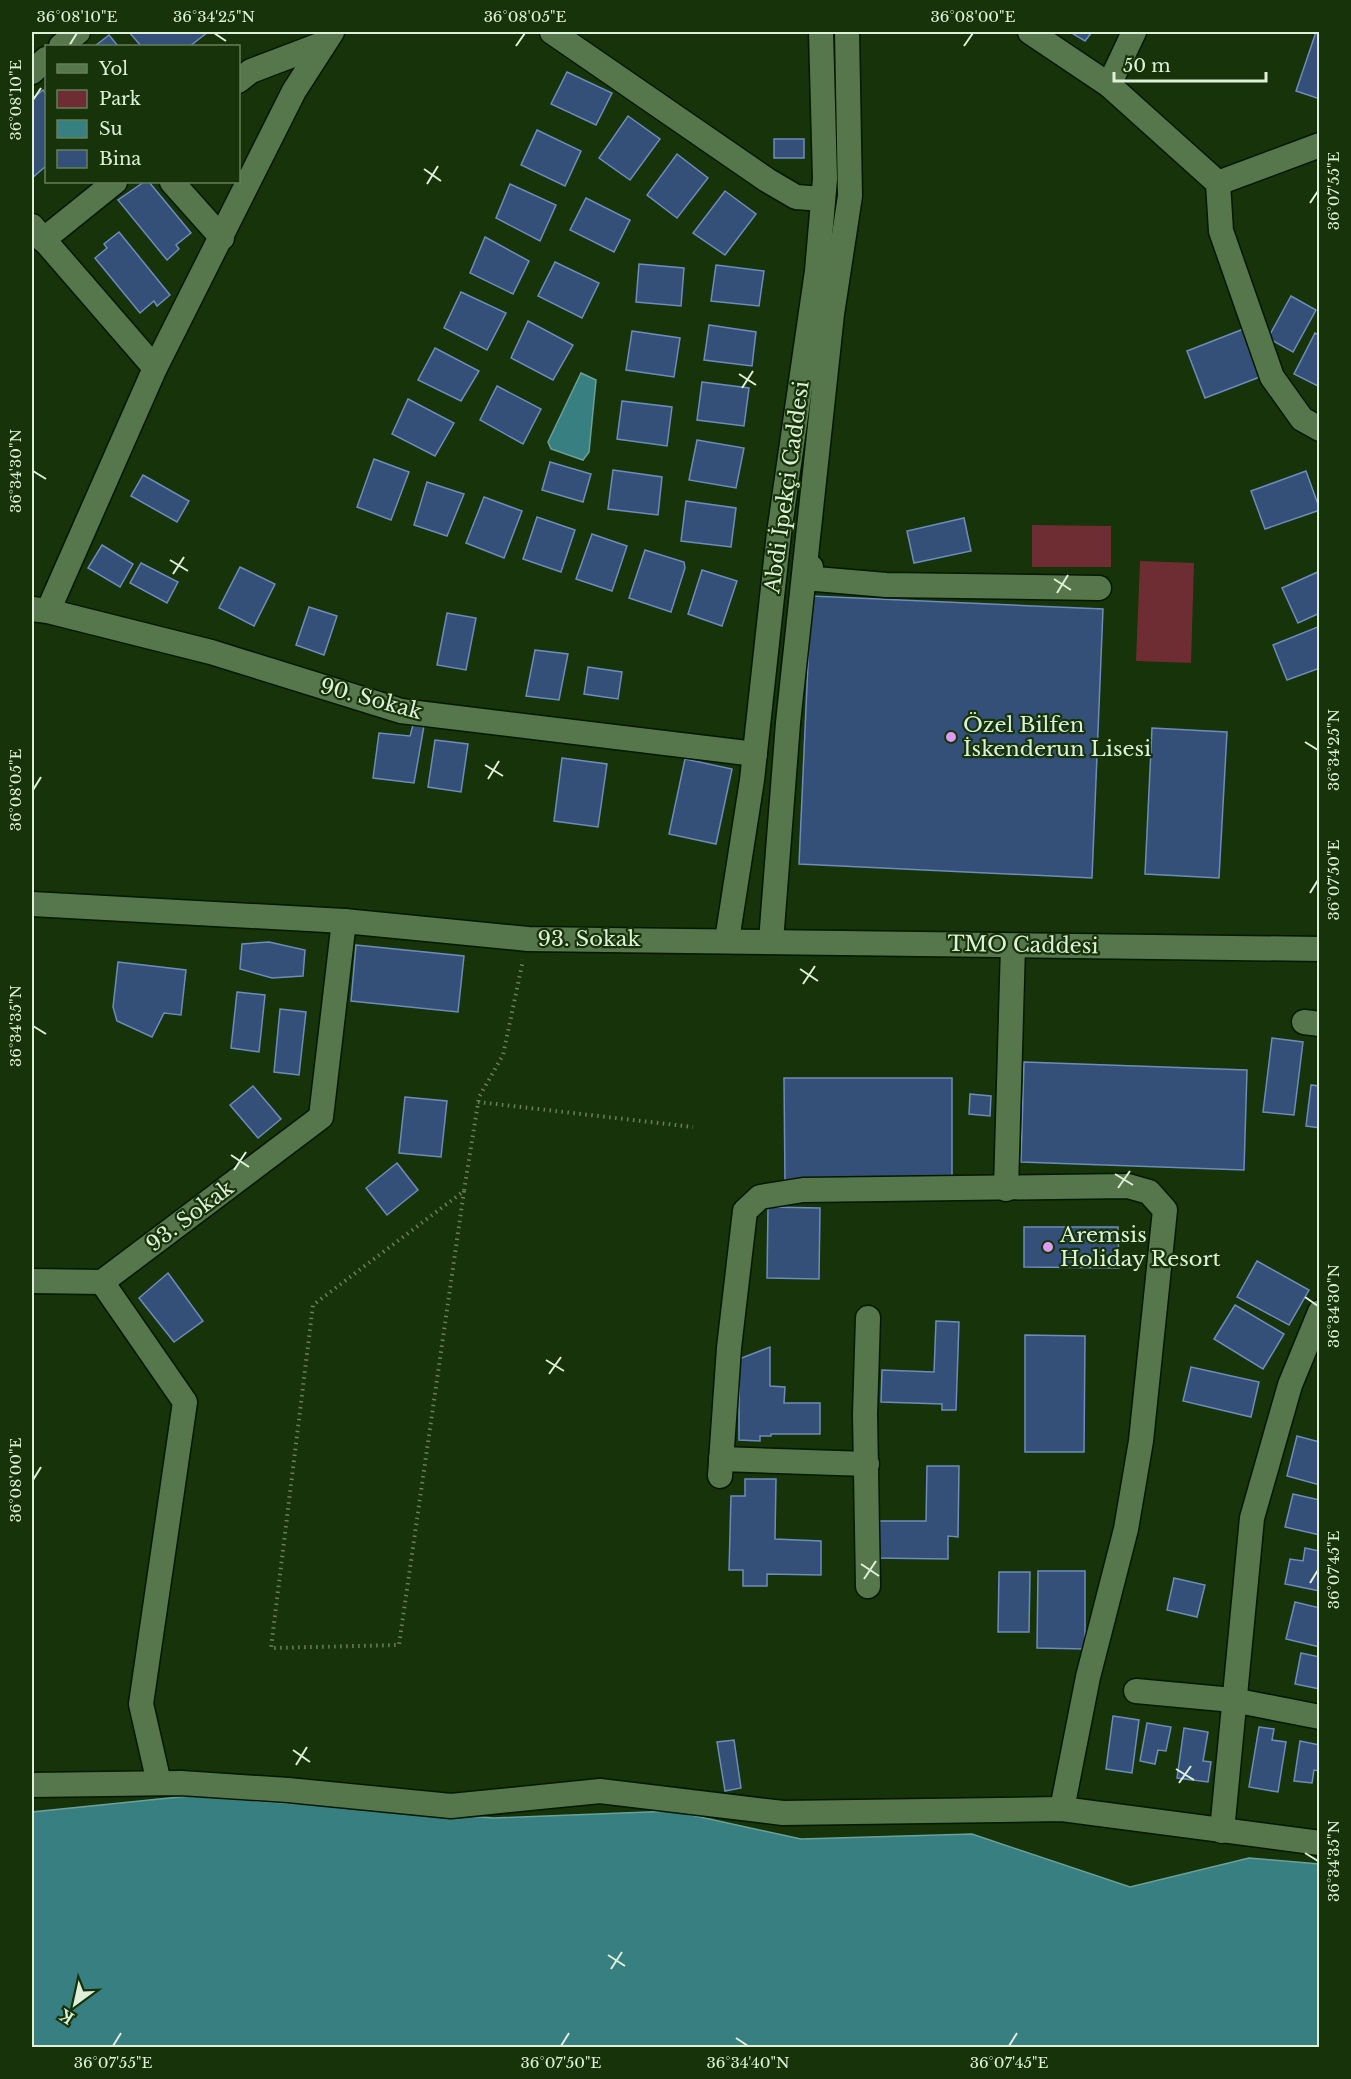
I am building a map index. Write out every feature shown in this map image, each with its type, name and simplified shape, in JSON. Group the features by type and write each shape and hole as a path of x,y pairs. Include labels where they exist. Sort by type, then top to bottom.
{"street":[{"path":"62,45 78,32"},
{"path":"552,32 767,180 796,197 823,199"},
{"name":"Abdi İpekçi Caddesi","path":"727,940 755,754 779,533 817,271 823,199 821,32"},
{"name":"Abdi İpekçi Caddesi","path":"771,941 788,723 832,314 850,196 848,32"},
{"path":"1030,32 1109,85 1218,183 1221,231 1272,377 1302,419 1320,429"},
{"path":"1109,85 1134,32"},
{"path":"240,79 251,71 327,38"},
{"path":"40,610 155,369 294,91 327,38"},
{"path":"32,72 45,60"},
{"path":"1218,183 1320,145"},
{"path":"113,183 37,233 155,369"},
{"path":"173,183 222,238"},
{"path":"821,553 804,578 886,585 1099,588"},
{"name":"90. Sokak","path":"40,610 212,652 400,711 755,754"},
{"name":"93. Sokak","path":"32,904 344,921 528,939 727,940"},
{"name":"93. Sokak","path":"102,1282 321,1117 344,921"},
{"name":"TMO Caddesi","path":"727,940 1320,949"},
{"path":"1006,1189 1013,946"},
{"path":"867,1464 720,1468 729,1348 746,1211 760,1197 803,1190 1128,1186 1149,1192 1165,1210 1141,1441 1128,1518 1088,1677 1062,1809"},
{"path":"32,1281 102,1282 185,1402 141,1704 159,1784"},
{"path":"1222,1831 1252,1518 1290,1385 1320,1312"},
{"path":"868,1318 868,1586"},
{"path":"1136,1691 1233,1700 1320,1717"},
{"path":"32,1785 159,1784 288,1790 451,1806 600,1791 783,1813 1062,1809 1320,1843"}],"path":[{"path":"464,1191 313,1305 271,1648 399,1645 478,1102 503,1055 528,939"},
{"path":"478,1102 693,1127"}],"green space":[{"path":"1032,525 1111,526 1111,567 1032,567"},
{"path":"1140,561 1194,563 1191,663 1136,661"}],"water":[{"path":"581,373 596,380 589,452 583,460 551,449 548,442"},
{"path":"189,1796 494,1818 673,1811 801,1839 972,1834 1130,1887 1249,1858 1319,1864 1319,2047 32,2047 32,1812"}],"building":[{"path":"129,32 208,32 191,45 140,45"},
{"path":"1070,32 1092,32 1085,41"},
{"path":"1316,32 1320,32 1320,99 1296,91"},
{"path":"109,35 117,45 96,45"},
{"path":"567,72 612,93 596,125 551,104"},
{"path":"43,90 45,93 45,167 32,178 32,99"},
{"path":"628,116 660,139 630,180 599,158"},
{"path":"537,130 581,151 565,186 521,165"},
{"path":"774,139 804,139 804,158 774,158"},
{"path":"677,154 708,178 677,218 647,195"},
{"path":"143,183 150,183 191,233 176,245 179,249 167,260 118,200"},
{"path":"510,184 556,205 540,241 496,218"},
{"path":"725,191 756,214 725,255 693,233"},
{"path":"586,198 630,220 614,252 570,230"},
{"path":"119,232 170,295 157,306 154,301 140,313 95,258 107,248 104,244"},
{"path":"485,237 529,261 513,294 470,273"},
{"path":"555,262 599,283 582,318 538,296"},
{"path":"639,264 684,268 681,306 636,302"},
{"path":"716,265 764,271 759,306 711,301"},
{"path":"461,292 506,313 487,350 444,328"},
{"path":"1291,296 1316,310 1293,352 1268,338"},
{"path":"528,321 573,345 553,380 511,358"},
{"path":"709,325 756,332 752,366 704,360"},
{"path":"1246,328 1265,375 1205,398 1187,351"},
{"path":"632,331 680,338 674,377 626,370"},
{"path":"1315,333 1320,336 1320,387 1294,374"},
{"path":"435,348 479,371 461,401 418,380"},
{"path":"702,382 749,388 744,426 697,420"},
{"path":"497,386 541,409 523,444 480,420"},
{"path":"408,399 454,423 435,456 392,434"},
{"path":"622,401 672,407 667,446 617,439"},
{"path":"697,440 744,448 736,488 689,480"},
{"path":"374,459 409,472 391,520 357,507"},
{"path":"550,462 591,474 583,502 542,490"},
{"path":"613,470 662,477 658,515 608,509"},
{"path":"1306,471 1320,510 1265,529 1251,491"},
{"path":"143,475 189,501 177,522 131,496"},
{"path":"427,482 464,494 447,536 414,525"},
{"path":"484,497 522,511 504,558 466,543"},
{"path":"686,501 736,508 731,547 681,541"},
{"path":"537,517 575,530 561,572 523,559"},
{"path":"964,518 971,551 914,563 907,531"},
{"path":"592,534 627,546 612,591 576,579"},
{"path":"102,545 133,564 120,587 88,568"},
{"path":"645,550 684,562 685,568 671,612 629,598"},
{"path":"141,563 178,582 167,603 130,583"},
{"path":"240,567 275,584 254,626 219,608"},
{"path":"702,570 737,581 722,626 688,614"},
{"path":"1320,571 1320,613 1298,623 1282,588"},
{"name":"Özel Bilfen İskenderun Lisesi","path":"811,596 1103,609 1092,878 799,864"},
{"path":"309,607 337,616 324,655 296,645"},
{"path":"447,613 476,618 466,670 437,665"},
{"path":"1320,626 1320,668 1287,680 1273,645"},
{"path":"535,650 568,654 559,700 526,696"},
{"path":"588,667 622,672 618,699 584,694"},
{"path":"413,725 424,726 414,783 373,778 379,733 410,736"},
{"path":"1152,728 1227,732 1219,878 1145,874"},
{"path":"435,740 468,744 461,792 428,787"},
{"path":"562,758 607,764 598,827 554,821"},
{"path":"685,759 732,769 716,844 669,834"},
{"path":"269,942 305,950 303,976 272,978 240,969 242,944"},
{"path":"356,945 464,956 458,1012 351,1001"},
{"path":"118,962 186,970 181,1015 164,1013 152,1037 117,1021 113,1007"},
{"path":"237,992 265,995 259,1052 231,1048"},
{"path":"280,1009 306,1012 299,1075 274,1072"},
{"path":"1272,1038 1303,1042 1294,1115 1263,1112"},
{"path":"1024,1062 1247,1070 1244,1170 1021,1162"},
{"path":"784,1078 952,1078 952,1183 785,1183"},
{"path":"1311,1085 1320,1086 1320,1128 1306,1126"},
{"path":"253,1086 281,1119 258,1138 230,1105"},
{"path":"970,1094 991,1096 990,1116 969,1114"},
{"path":"405,1097 447,1101 441,1157 399,1153"},
{"path":"397,1163 418,1190 387,1215 366,1188"},
{"path":"768,1207 820,1208 819,1279 767,1278"},
{"path":"1024,1227 1118,1227 1119,1268 1024,1267"},
{"path":"1257,1261 1309,1290 1289,1325 1237,1297"},
{"path":"168,1273 203,1321 174,1342 139,1298"},
{"path":"1235,1305 1284,1334 1263,1369 1214,1339"},
{"path":"936,1321 959,1322 956,1410 942,1410 942,1404 881,1402 882,1370 934,1372"},
{"path":"1025,1335 1085,1336 1084,1452 1025,1452"},
{"path":"770,1347 770,1386 785,1387 784,1403 820,1403 820,1434 771,1434 771,1436 760,1436 760,1441 739,1440 739,1359"},
{"path":"1191,1367 1259,1382 1251,1417 1183,1401"},
{"path":"1297,1436 1320,1442 1320,1485 1287,1476"},
{"path":"927,1466 959,1466 958,1537 948,1536 948,1559 873,1558 874,1521 926,1521"},
{"path":"745,1479 776,1479 775,1539 821,1541 821,1575 767,1574 767,1586 743,1586 743,1570 729,1570 731,1496 745,1496"},
{"path":"1293,1494 1320,1500 1320,1535 1285,1527"},
{"path":"1305,1548 1320,1551 1320,1591 1285,1584 1290,1559 1303,1561"},
{"path":"1038,1571 1085,1571 1085,1649 1037,1648"},
{"path":"999,1572 1030,1572 1029,1632 998,1632"},
{"path":"1174,1578 1205,1585 1197,1617 1167,1610"},
{"path":"1295,1602 1320,1608 1320,1647 1286,1639"},
{"path":"1301,1653 1320,1657 1320,1689 1295,1684"},
{"path":"1113,1716 1139,1720 1132,1773 1106,1769"},
{"path":"1147,1723 1171,1727 1166,1751 1158,1750 1155,1764 1140,1761"},
{"path":"1259,1727 1274,1729 1272,1740 1286,1742 1278,1792 1249,1787"},
{"path":"1184,1728 1208,1732 1203,1761 1211,1762 1208,1782 1177,1778"},
{"path":"734,1740 741,1788 725,1791 717,1742"},
{"path":"1300,1741 1320,1745 1320,1771 1314,1770 1312,1783 1294,1781"}],"place":[{"name":"Özel Bilfen İskenderun Lisesi","path":"951,737"},
{"name":"Aremsis Holiday Resort","path":"1048,1247"}]}
